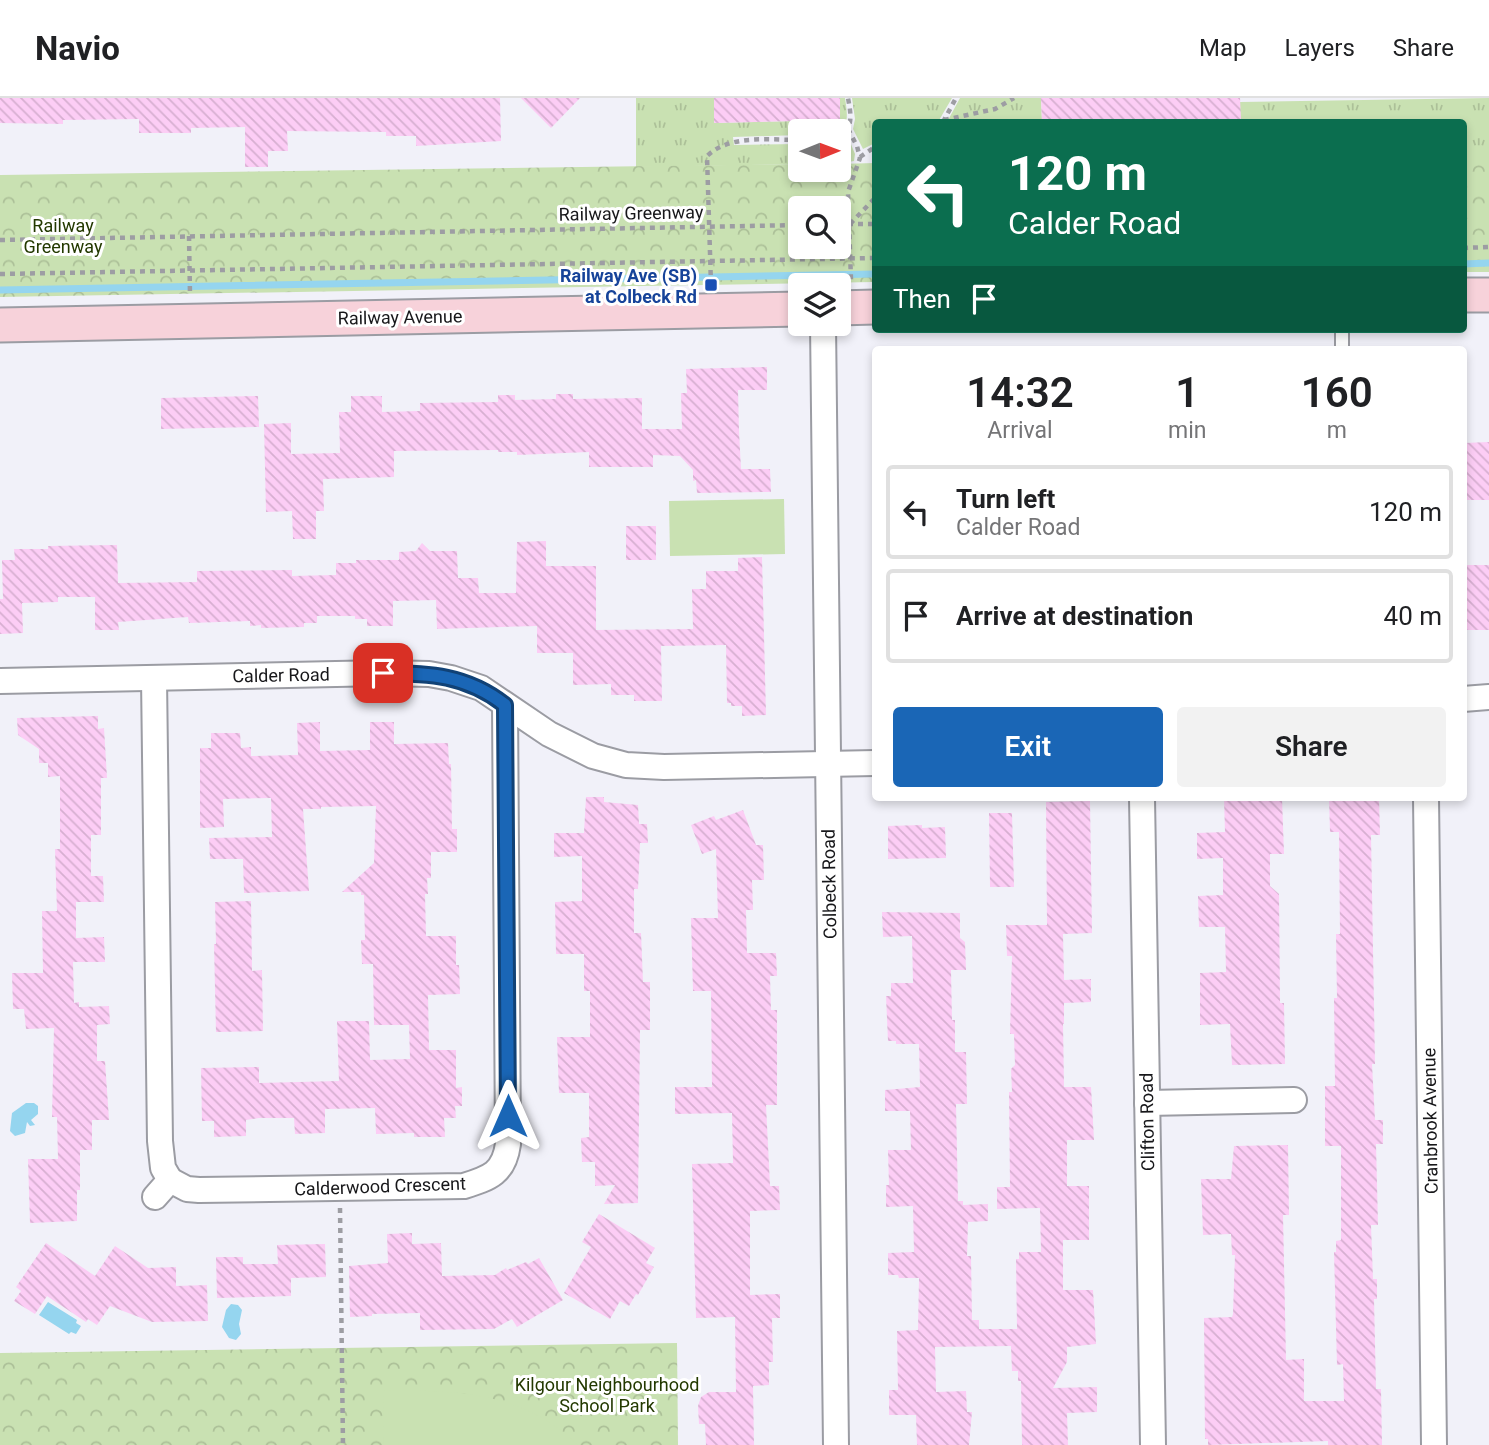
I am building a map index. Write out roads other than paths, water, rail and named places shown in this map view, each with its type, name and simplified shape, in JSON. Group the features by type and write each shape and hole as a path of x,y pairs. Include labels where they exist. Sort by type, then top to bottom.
{"main road":[{"path":"1467,295 1489,295"},
{"path":"851,297 872,306"},
{"name":"Railway Avenue","path":"0,325 788,309"}],"street":[{"name":"Colbeck Road","path":"823,336 836,1445"},
{"name":"Calder Road","path":"0,681 419,674 451,678 489,692 549,734 574,747 626,765 664,767 872,763"},
{"name":"Calderwood Crescent","path":"154,678 162,1189 464,1186 493,1175 506,1160 505,705"},
{"path":"1467,699 1489,697"},
{"name":"Clifton Road","path":"1142,801 1153,1445"},
{"name":"Cranbrook Avenue","path":"1426,801 1434,1445"},
{"path":"1147,1104 1294,1100"}],"water":[{"path":"26,1103 38,1106 38,1114 31,1120 35,1125 30,1126 27,1122 25,1133 15,1136 10,1131 12,1113"},
{"path":"48,1302 77,1320 76,1323 81,1326 76,1334 69,1334 39,1315"},
{"path":"231,1304 238,1305 242,1310 239,1324 241,1334 236,1340 229,1338 222,1327 226,1310"}],"waterway":[{"path":"1467,264 1489,263"},
{"path":"0,290 872,274"}],"place":[{"name":"Railway Ave (SB) at Colbeck Rd","path":"711,285"}],"park label":[{"name":"Railway Greenway","path":"63,235"},
{"name":"Kilgour Neighbourhood School Park","path":"607,1394"}]}
